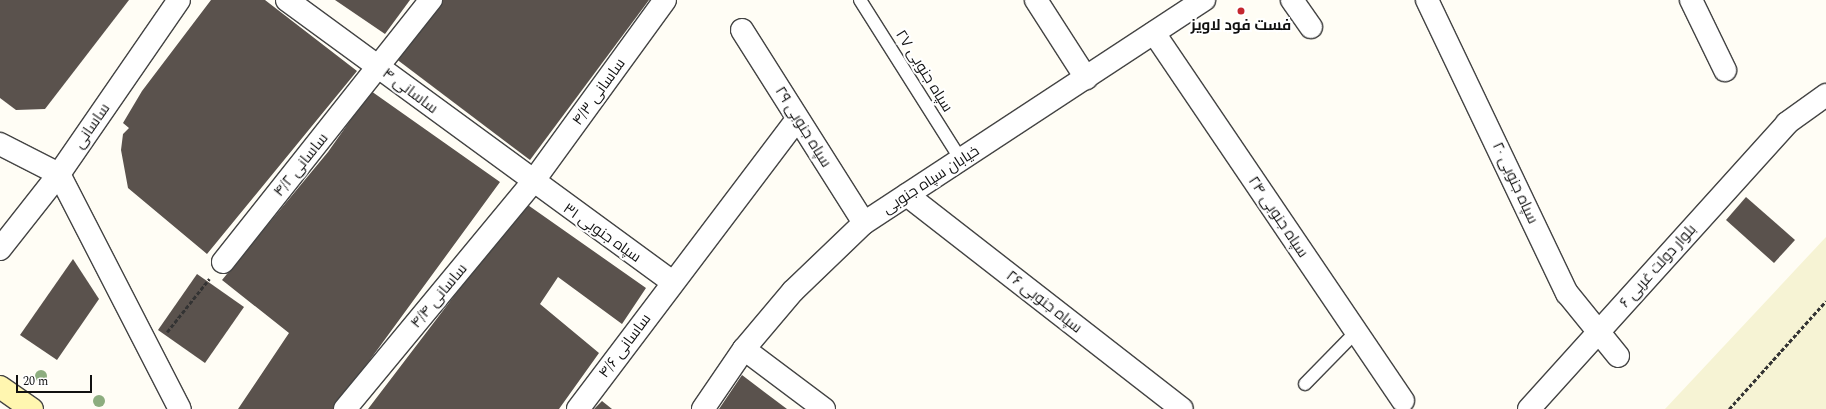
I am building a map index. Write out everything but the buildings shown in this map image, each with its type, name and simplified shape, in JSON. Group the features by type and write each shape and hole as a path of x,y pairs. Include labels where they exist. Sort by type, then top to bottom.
{"main road":[{"path":"0,387 32,409"}],"street":[{"name":"ساسانی","path":"0,249 59,174 179,0"},
{"name":"۴ ساسانی","path":"287,0 532,183"},
{"name":"۴/۲ ساسانی","path":"223,262 379,68 431,0"},
{"name":"۴/۳ ساسانی","path":"532,183 665,0"},
{"path":"1036,0 1086,78"},
{"name":"خیابان سپاه جنوبی","path":"703,409 744,349 793,291 864,223 1204,0"},
{"path":"1292,0 1310,27"},
{"name":"۲۰ سپاه جنوبی","path":"1428,0 1567,293 1618,356"},
{"path":"1691,0 1724,70"},
{"name":"۲۹ سپاه جنوبی","path":"742,30 864,223"},
{"name":"۲۴ سپاه جنوبی","path":"1154,33 1403,401"},
{"name":"بلوار دولت غربی ۶","path":"1529,409 1787,122 1826,96"},
{"name":"۴/۶ ساسانی","path":"578,409 672,282 797,119"},
{"path":"0,144 59,174 180,409"},
{"name":"۳۱ سپاه جنوبی","path":"532,183 672,282"},
{"name":"۴/۴ ساسانی","path":"346,409 532,183"},
{"name":"۲۶ سپاه جنوبی","path":"907,195 1182,409"},
{"path":"744,349 824,409"}],"lane":[{"name":"۲۷ سپاه جنوبی","path":"860,0 961,160"},
{"path":"1305,384 1356,332"}],"path":[{"path":"151,352 223,262"},
{"path":"1729,409 1826,301"}],"shaded area":[{"path":"1826,237 1826,409 1665,409"}],"place":[{"name":"فست فود لاویز","path":"1241,11"}]}
